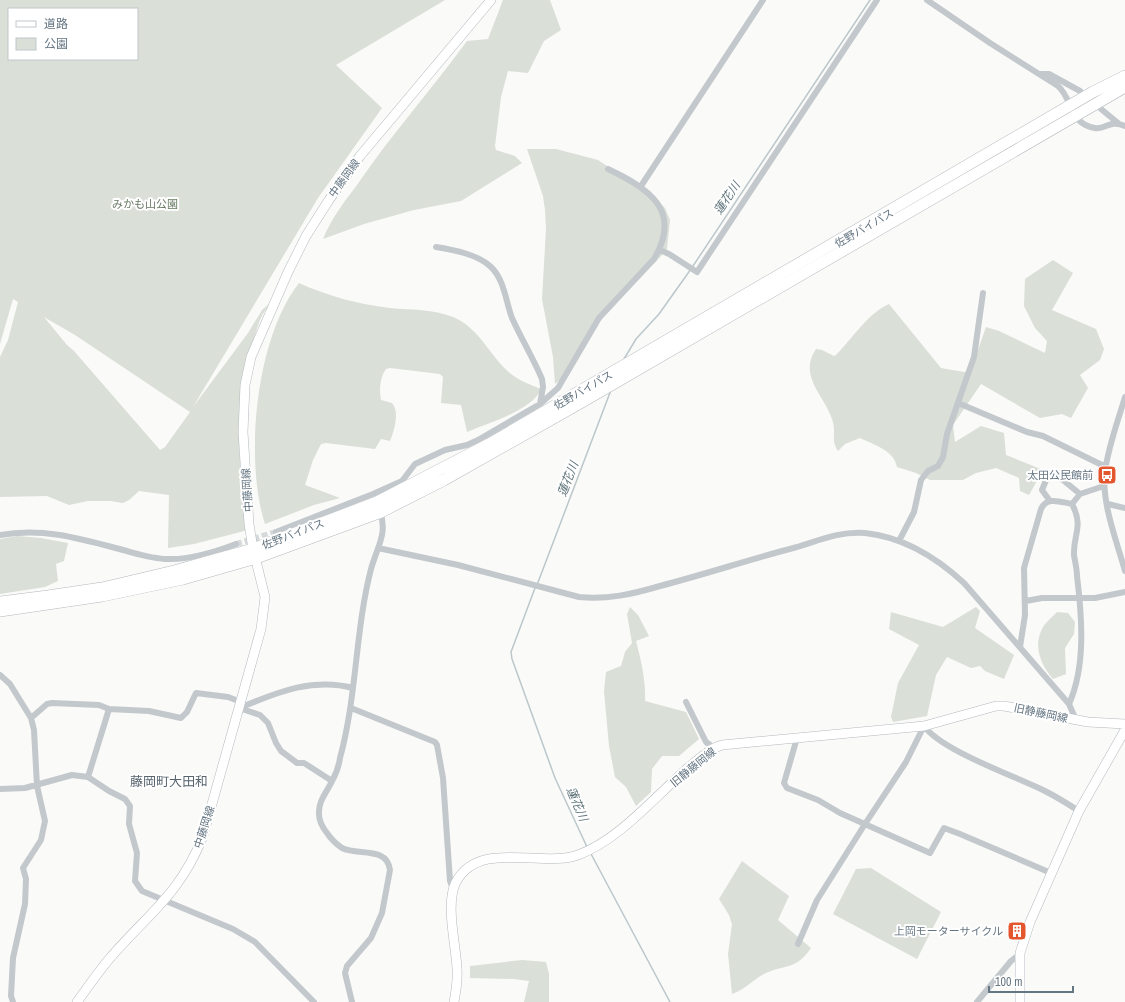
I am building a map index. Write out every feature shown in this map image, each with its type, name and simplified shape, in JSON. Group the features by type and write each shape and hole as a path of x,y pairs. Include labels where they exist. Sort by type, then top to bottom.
{"highway":[{"name":"佐野バイパス","path":"0,611 51,605 161,584 254,553 377,503 444,480 576,405 1072,111 1125,76"},
{"name":"佐野バイパス","path":"1072,111 1125,87"},
{"name":"佐野バイパス","path":"0,602 102,588 254,553"}],"street":[{"name":"中藤岡線","path":"77,1002 111,957 164,901 187,870 196,853 261,629 265,604 264,586 254,553 249,524 242,411 245,385 251,357 259,335 306,236 341,182 383,128 491,0"},
{"path":"641,186 762,0"},
{"path":"660,250 696,271 761,176 877,0"},
{"path":"927,0 1063,90 1072,111 1088,126 1098,129 1108,124 1118,123"},
{"path":"1039,74 1049,74 1080,91"},
{"path":"1100,109 1118,123 1125,126"},
{"path":"276,532 377,503 402,481 415,464 445,450 467,445 478,440 540,404 558,388 599,318 654,259 660,250 664,223 663,210 641,186 608,169"},
{"path":"436,247 456,251 482,261 493,269 500,281 513,319 542,379 543,387 540,404"},
{"path":"899,541 914,512 921,480 928,471 938,466 943,457 947,434 974,357 982,293"},
{"path":"1125,398 1106,467 1104,486 1113,529 1125,571"},
{"path":"958,403 1028,432 1043,436 1106,467"},
{"path":"1050,501 1042,490 1049,473 1063,480 1080,494"},
{"path":"1072,504 1080,494 1104,486"},
{"path":"1020,647 1024,628 1026,601 1023,577 1026,556 1041,509 1046,502 1050,501 1072,504"},
{"path":"352,1002 344,973 371,938 382,913 390,870 386,858 376,854 343,848 333,841 323,828 319,814 321,802 332,781 340,759 351,708 366,590 384,523 377,503"},
{"path":"1068,704 1074,690 1078,671 1080,635 1079,599 1074,549 1078,525 1072,504"},
{"path":"1108,504 1125,508"},
{"path":"0,535 18,531 51,533 76,537 149,557 168,559 180,559 214,552 236,544"},
{"path":"378,548 458,565 579,597 612,598 694,578 829,536 865,533 899,541 918,549 950,570 978,598 1068,704 1076,720"},
{"path":"1026,601 1042,598 1079,599 1125,592"},
{"path":"0,675 10,684 31,718 34,730 38,786 43,808 44,832 23,868 26,879 25,904 13,958 11,996 13,1002"},
{"path":"240,705 297,687 331,684 353,688"},
{"path":"31,718 48,704 52,703 99,705 109,709 149,711 181,718 187,712 196,693 228,697 260,715 268,723 281,751 297,763 304,763 332,781"},
{"path":"686,702 706,742 714,748"},
{"name":"旧静藤岡線","path":"454,1002 457,979 451,904 453,889 460,875 468,867 485,860 502,858 568,857 579,854 596,846 633,818 714,748 722,745 924,726 1004,706 1100,724 1125,724"},
{"path":"351,708 435,742 437,745 443,778 450,881 453,889"},
{"path":"88,777 109,709"},
{"path":"798,944 818,900 865,824 906,762 924,726 936,739 990,766 1046,791 1079,811"},
{"path":"1020,1002 1020,957 1030,922 1079,811 1125,730"},
{"path":"796,738 784,783 787,788 818,800 840,813 930,853 944,828 1051,874"},
{"path":"0,789 38,786 72,775 88,777 125,799 130,806 129,824 137,852 135,881 142,891 233,929 255,942 314,1002"},
{"path":"977,1002 1011,961 1016,957 1020,957"}],"green space":[{"name":"みかも山公園","path":"0,0 445,0 336,65 382,108 318,198 193,407 248,333 262,310 269,304 258,325 246,369 242,391 239,437 242,484 248,530 194,544 168,548 169,495 139,491 123,503 110,501 88,501 69,505 47,496 0,497 0,357 8,340 18,302 13,299 0,344","holes":["44,317 75,335 190,412 165,447 160,450"]},
{"path":"503,0 550,0 561,30 544,41 528,73 508,71 501,97 495,146 496,150 515,156 522,163 461,201 414,210 364,224 323,239 338,211 370,166 467,41 488,39"},
{"path":"527,149 556,149 598,160 656,199 665,208 670,220 667,249 605,314 562,378 555,384 553,357 542,299 546,229 545,210 543,196"},
{"path":"1053,260 1073,273 1052,310 1096,329 1104,349 1100,360 1080,375 1088,388 1071,418 1062,414 1040,418 981,384 953,425 955,442 981,426 1004,433 1006,455 1043,470 1029,495 1020,491 1019,478 996,468 976,473 963,480 930,480 916,473 897,467 892,456 888,452 860,438 845,444 838,451 834,443 834,428 832,419 811,377 811,359 816,349 822,350 834,356 836,355 867,320 881,308 889,304 941,368 970,373 986,327 999,331 1045,353 1047,341 1035,328 1024,306 1025,279"},
{"path":"299,283 332,296 354,302 390,308 430,311 453,317 462,322 478,335 511,374 522,381 541,389 536,397 520,409 498,420 467,432 461,405 441,403 443,377 440,374 390,368 386,369 380,384 381,400 392,403 396,411 390,441 381,439 375,449 326,443 321,444 313,460 305,485 340,498 314,505 265,524 259,497 255,467 255,433 258,399 264,366 273,334 284,306"},
{"path":"18,536 41,538 68,543 64,561 56,564 58,581 45,587 0,594 0,539"},
{"path":"630,607 638,615 649,636 636,641 644,678 645,701 686,712 699,739 679,756 662,756 652,769 651,792 636,806 626,787 615,777 609,746 604,691 606,672 621,666 625,652 632,643 627,614"},
{"path":"976,607 980,611 975,628 1014,655 1004,679 985,671 980,666 971,668 947,657 936,675 927,716 893,722 891,717 898,683 919,645 889,629 891,612 943,627"},
{"path":"1057,612 1068,613 1075,622 1074,634 1065,648 1066,674 1053,679 1042,662 1038,649 1038,642 1043,627"},
{"path":"742,861 789,896 778,920 811,948 806,955 795,963 766,973 741,990 732,994 728,954 732,924 729,915 719,899"},
{"path":"871,868 941,912 917,959 833,914 856,869"},
{"path":"522,960 546,962 549,974 549,1002 524,1002 529,981 514,979 470,978 470,966"}],"waterway":[{"name":"蓮花川","path":"693,266 870,0"},
{"name":"蓮花川","path":"624,359 636,339 659,314 691,269"},
{"name":"蓮花川","path":"537,585 611,390"},
{"name":"蓮花川","path":"535,588 511,652 512,659 555,778 587,847"},
{"name":"蓮花川","path":"590,852 670,1002"}],"tunnel":[{"path":"236,544 276,532"}],"place":[{"name":"太田公民館前","path":"1107,475"},
{"name":"上岡モーターサイクル","path":"1017,931"}],"district":[{"name":"藤岡町大田和","path":"169,781"}]}
